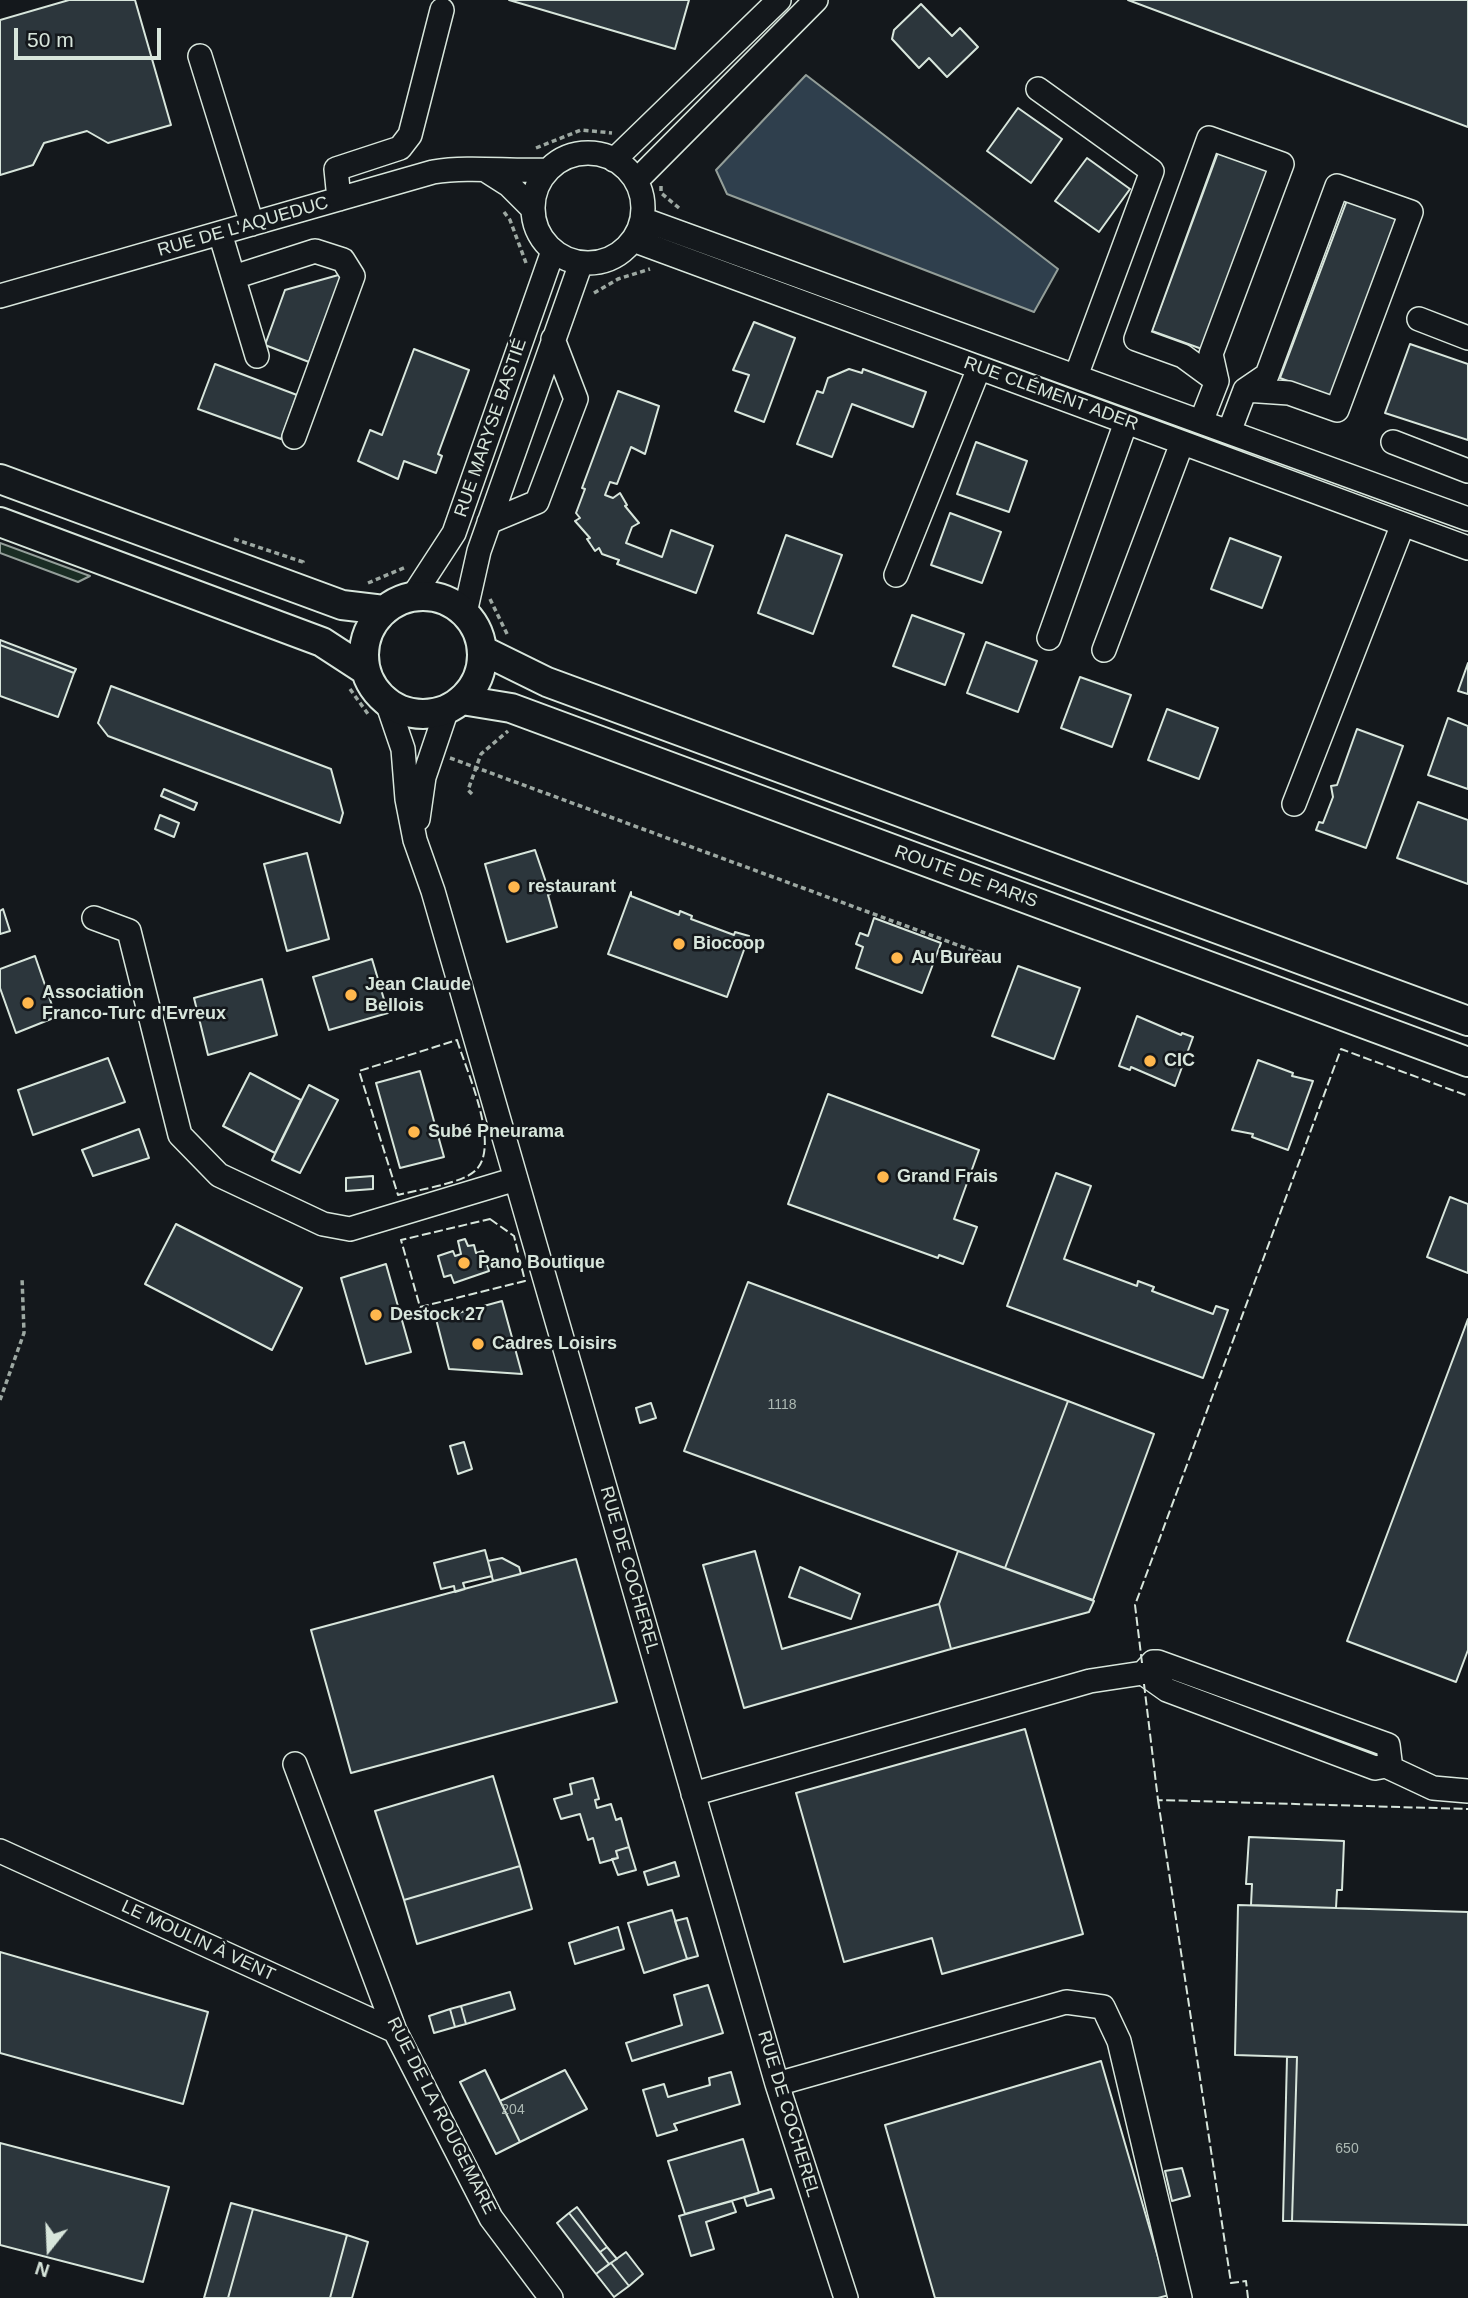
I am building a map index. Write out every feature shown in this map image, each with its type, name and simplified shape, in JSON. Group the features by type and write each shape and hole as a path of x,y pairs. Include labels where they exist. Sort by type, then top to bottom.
{"main road":[{"path":"0,479 342,605 384,610"},
{"path":"0,522 322,642 365,670"},
{"path":"413,596 441,598 465,613 474,624 482,650 481,669 474,686 454,704 416,714 387,702 374,689 365,670 366,637 384,610 413,596"},
{"path":"482,650 547,682 1468,1021"},
{"name":"ROUTE DE PARIS","path":"454,704 511,708 1468,1062"}],"street":[{"path":"614,160 779,0"},
{"path":"636,181 816,0"},
{"path":"339,199 336,169 400,148 410,135 442,10"},
{"path":"200,56 252,224"},
{"path":"1038,89 1152,171 1076,376"},
{"path":"1201,422 1217,381 1211,354 1282,164 1209,138 1136,339 1183,356 1217,381"},
{"path":"595,153 614,160 636,181 643,201 638,229 610,258 581,263 553,251 542,239 533,209 534,195 547,170 561,160 577,154 595,153"},
{"name":"RUE DE L'AQUEDUC","path":"0,296 433,172 463,167 487,171 547,170"},
{"path":"487,171 509,185 533,209"},
{"path":"1229,432 1245,390 1267,376 1337,186 1411,212 1337,410 1289,393 1245,390"},
{"name":"RUE CLÉMENT ADER","path":"638,229 1076,376 1468,519"},
{"name":"RUE CLÉMENT ADER","path":"638,229 672,254 1468,548"},
{"path":"220,233 257,356"},
{"path":"234,277 315,251 343,260 353,276 294,437"},
{"name":"RUE MARYSE BASTIÉ","path":"413,596 454,533 553,251"},
{"name":"RUE MARYSE BASTIÉ","path":"465,613 489,522 581,263"},
{"path":"1419,319 1468,338"},
{"path":"489,522 537,502 576,400 553,339"},
{"path":"897,575 979,368"},
{"path":"1049,638 1126,422"},
{"path":"1393,442 1468,471"},
{"path":"1104,650 1182,443"},
{"path":"1294,804 1403,524"},
{"name":"RUE DE COCHEREL","path":"387,702 403,750 407,799 415,840 433,891 777,2084 846,2298"},
{"name":"RUE DE COCHEREL","path":"415,840 424,777 454,704"},
{"path":"94,918 129,931 180,1135 219,1175 323,1224 350,1228 516,1179"},
{"path":"693,1794 1090,1681 1143,1673 1167,1690 1374,1768 1386,1766 1433,1788 1468,1791"},
{"name":"RUE DE LA ROUGEMARE","path":"295,1764 395,2031 491,2218 551,2298"},
{"name":"LE MOULIN À VENT","path":"0,1850 395,2031"},
{"path":"777,2084 1066,2002 1103,2007 1119,2041 1180,2298"}],"path":[{"path":"589,299 618,279 641,270 667,268 672,254"},
{"path":"225,538 239,539 303,562 301,568 310,571"},
{"path":"357,585 398,572 412,562"},
{"path":"472,794 468,790 481,754 510,726"},
{"path":"439,753 476,769 974,951 986,952"},
{"path":"0,1400 23,1334 22,1277"}],"green space":[{"path":"0,543 90,576 78,582 0,553"}],"water":[{"path":"806,75 1058,269 1034,312 727,194 716,170"}],"building":[{"path":"69,0 135,0 171,125 108,143 87,131 44,143 33,165 0,175 0,20"},
{"path":"509,0 689,0 675,49"},
{"path":"1128,0 1468,0 1468,127"},
{"path":"921,4 952,36 960,28 978,47 947,77 929,58 919,68 892,39 894,30"},
{"path":"1018,108 1062,139 1031,183 987,151"},
{"path":"1220,147 1270,166 1202,349 1152,331"},
{"path":"1087,158 1130,189 1099,232 1055,201"},
{"path":"1349,195 1398,214 1330,397 1280,378"},
{"path":"342,274 309,362 265,345 285,290"},
{"path":"754,322 795,338 764,422 735,411 749,375 733,370"},
{"path":"1410,344 1468,364 1468,440 1385,413"},
{"path":"414,349 469,370 438,454 442,456 436,473 404,461 398,479 358,461 370,430 382,435"},
{"path":"215,364 297,395 281,439 198,409"},
{"path":"849,369 862,373 863,369 926,392 913,427 852,404 832,457 797,444 817,391 823,393 828,378"},
{"path":"618,391 659,406 645,454 631,447 617,484 610,482 605,495 613,498 620,493 627,505 625,506 639,523 632,527 626,543 662,557 671,530 713,546 696,593 617,564 619,560 602,554 599,548 595,551 587,539 590,538 575,521 580,518 576,513 585,489 582,488"},
{"path":"976,442 1027,461 1009,512 957,494"},
{"path":"950,513 1001,532 982,583 931,565"},
{"path":"786,535 842,555 813,634 758,613"},
{"path":"1230,538 1281,557 1262,608 1211,589"},
{"path":"912,615 964,634 945,685 893,666"},
{"path":"0,640 76,669 74,673 0,645"},
{"path":"986,642 1037,661 1018,712 967,693"},
{"path":"0,645 74,673 58,717 0,696"},
{"path":"1468,663 1468,694 1458,691"},
{"path":"1080,677 1131,695 1112,747 1061,728"},
{"path":"111,686 331,769 343,813 340,823 108,736 98,723"},
{"path":"1167,709 1218,728 1199,779 1148,760"},
{"path":"1448,718 1468,726 1468,789 1428,775"},
{"path":"1357,729 1403,746 1366,848 1316,830 1319,822 1323,823 1333,797 1331,786 1337,785"},
{"path":"164,789 197,803 194,810 161,796"},
{"path":"1418,802 1468,820 1468,884 1397,858"},
{"path":"160,815 179,823 174,837 155,829"},
{"path":"535,850 550,894 548,895 557,927 507,942 485,864"},
{"path":"307,853 329,939 287,951 264,864"},
{"name":"Biocoop","path":"631,892 631,896 679,915 680,911 692,916 691,919 734,935 735,932 749,936 727,997 608,954"},
{"path":"3,909 10,931 0,934 0,911"},
{"name":"Au Bureau","path":"874,918 941,943 922,993 856,968 863,947 856,944 860,933 868,936"},
{"name":"Association Franco-Turc d'Evreux","path":"35,956 56,1017 16,1033 0,988 0,969"},
{"name":"Jean Claude Bellois","path":"372,959 388,1013 329,1030 313,977"},
{"path":"1018,966 1080,988 1054,1059 992,1036"},
{"path":"262,979 277,1035 208,1055 194,998"},
{"path":"1137,1016 1181,1035 1182,1033 1193,1037 1175,1086 1131,1067 1130,1070 1119,1066"},
{"path":"108,1058 125,1102 33,1135 18,1090"},
{"path":"1258,1060 1293,1073 1292,1076 1313,1081 1288,1150 1252,1137 1253,1134 1232,1130"},
{"name":"Subé Pneurama","path":"420,1071 444,1157 400,1168 376,1083"},
{"path":"250,1073 301,1100 275,1153 223,1126"},
{"path":"309,1085 338,1100 300,1173 272,1160"},
{"name":"Grand Frais","path":"828,1094 979,1150 954,1219 977,1227 963,1264 939,1255 938,1258 788,1204"},
{"path":"139,1129 149,1158 93,1176 82,1150"},
{"path":"1056,1173 1091,1186 1064,1259 1137,1286 1138,1281 1154,1287 1152,1291 1213,1314 1216,1306 1228,1310 1203,1378 1007,1306"},
{"path":"373,1176 373,1189 346,1191 346,1178"},
{"path":"1450,1197 1468,1204 1468,1273 1427,1257"},
{"path":"176,1224 302,1288 272,1350 145,1284"},
{"name":"Pano Boutique","path":"465,1239 468,1246 474,1245 476,1253 483,1251 489,1271 454,1283 451,1275 444,1277 438,1256 453,1251 455,1256 461,1254 458,1241"},
{"name":"Destock 27","path":"386,1264 411,1352 366,1364 341,1278"},
{"path":"748,1282 1068,1401 1005,1568 684,1451"},
{"name":"Cadres Loisirs","path":"502,1301 522,1374 449,1369 436,1319"},
{"path":"1468,1319 1468,1650 1456,1682 1347,1641"},
{"path":"1068,1401 1154,1434 1093,1600 1005,1568"},
{"path":"651,1403 656,1418 640,1423 636,1408"},
{"path":"464,1442 472,1469 458,1474 450,1446"},
{"path":"485,1550 492,1576 463,1583 465,1589 455,1592 454,1586 441,1589 434,1563"},
{"path":"755,1551 782,1649 939,1604 951,1649 744,1708 703,1565"},
{"path":"958,1551 1094,1601 1089,1612 951,1649 939,1604"},
{"path":"502,1558 519,1567 521,1574 493,1581 488,1561"},
{"path":"576,1559 617,1702 351,1773 311,1630"},
{"path":"800,1567 860,1594 851,1619 789,1597"},
{"path":"1025,1729 1083,1934 942,1974 932,1938 844,1962 796,1793"},
{"path":"493,1776 520,1866 404,1900 375,1811"},
{"path":"593,1778 599,1799 595,1800 597,1808 611,1804 616,1820 621,1818 629,1847 616,1851 618,1858 600,1863 593,1838 588,1840 580,1814 561,1819 554,1799 572,1794 570,1784"},
{"path":"1249,1837 1344,1841 1342,1890 1337,1890 1336,1908 1251,1905 1252,1884 1246,1884"},
{"path":"629,1847 636,1870 618,1875 612,1859 618,1858 616,1851"},
{"path":"675,1862 679,1876 648,1885 644,1872"},
{"path":"520,1866 532,1909 417,1944 404,1900"},
{"path":"1238,1905 1468,1912 1468,2225 1292,2221 1297,2057 1235,2055"},
{"path":"672,1910 687,1959 644,1973 628,1923"},
{"path":"687,1918 698,1956 687,1959 675,1921"},
{"path":"618,1927 624,1949 575,1964 569,1943"},
{"path":"0,1952 208,2012 183,2104 0,2053"},
{"path":"708,1985 723,2033 632,2061 626,2043 682,2025 674,1995"},
{"path":"510,1992 515,2009 466,2024 461,2006"},
{"path":"461,2006 466,2024 455,2027 450,2009"},
{"path":"450,2009 455,2027 434,2033 429,2016"},
{"path":"1287,2057 1297,2057 1292,2221 1283,2221"},
{"path":"1101,2061 1169,2295 1158,2298 935,2298 885,2125"},
{"path":"485,2070 520,2142 496,2154 460,2082"},
{"path":"565,2070 587,2109 520,2142 500,2101"},
{"path":"731,2072 740,2104 674,2124 677,2130 657,2136 643,2090 664,2084 668,2097 710,2085 709,2078"},
{"path":"743,2139 759,2193 685,2214 668,2161"},
{"path":"0,2143 169,2187 143,2282 0,2245"},
{"path":"1182,2168 1190,2196 1172,2201 1165,2171"},
{"path":"771,2189 774,2198 747,2206 744,2197"},
{"path":"732,2201 736,2212 706,2222 714,2249 691,2256 679,2216"},
{"path":"231,2203 253,2209 228,2298 204,2298"},
{"path":"577,2207 607,2247 600,2252 569,2213"},
{"path":"253,2209 347,2235 330,2298 228,2298"},
{"path":"569,2213 609,2264 596,2274 557,2223"},
{"path":"347,2235 368,2242 352,2298 330,2298"},
{"path":"607,2247 617,2259 609,2264 600,2252"},
{"path":"626,2252 643,2274 629,2286 611,2263"},
{"path":"611,2263 629,2286 614,2297 596,2274"}],"fence":[{"path":"457,1040 479,1107 485,1143 483,1158 476,1170 461,1179 398,1195 359,1071 457,1040"},
{"path":"1142,1663 1135,1605 1341,1049 1468,1096"},
{"path":"490,1219 514,1236 525,1281 420,1307 401,1240 490,1219"},
{"path":"1144,1684 1158,1800 1468,1809"},
{"path":"1158,1800 1231,2283 1246,2281 1248,2298"}],"place":[{"name":"restaurant","path":"514,887"},
{"name":"Biocoop","path":"679,944"},
{"name":"Au Bureau","path":"897,958"},
{"name":"Jean Claude Bellois","path":"351,995"},
{"name":"Association Franco-Turc d'Evreux","path":"28,1003"},
{"name":"CIC","path":"1150,1061"},
{"name":"Subé Pneurama","path":"414,1132"},
{"name":"Grand Frais","path":"883,1177"},
{"name":"Pano Boutique","path":"464,1263"},
{"name":"Destock 27","path":"376,1315"},
{"name":"Cadres Loisirs","path":"478,1344"}]}
